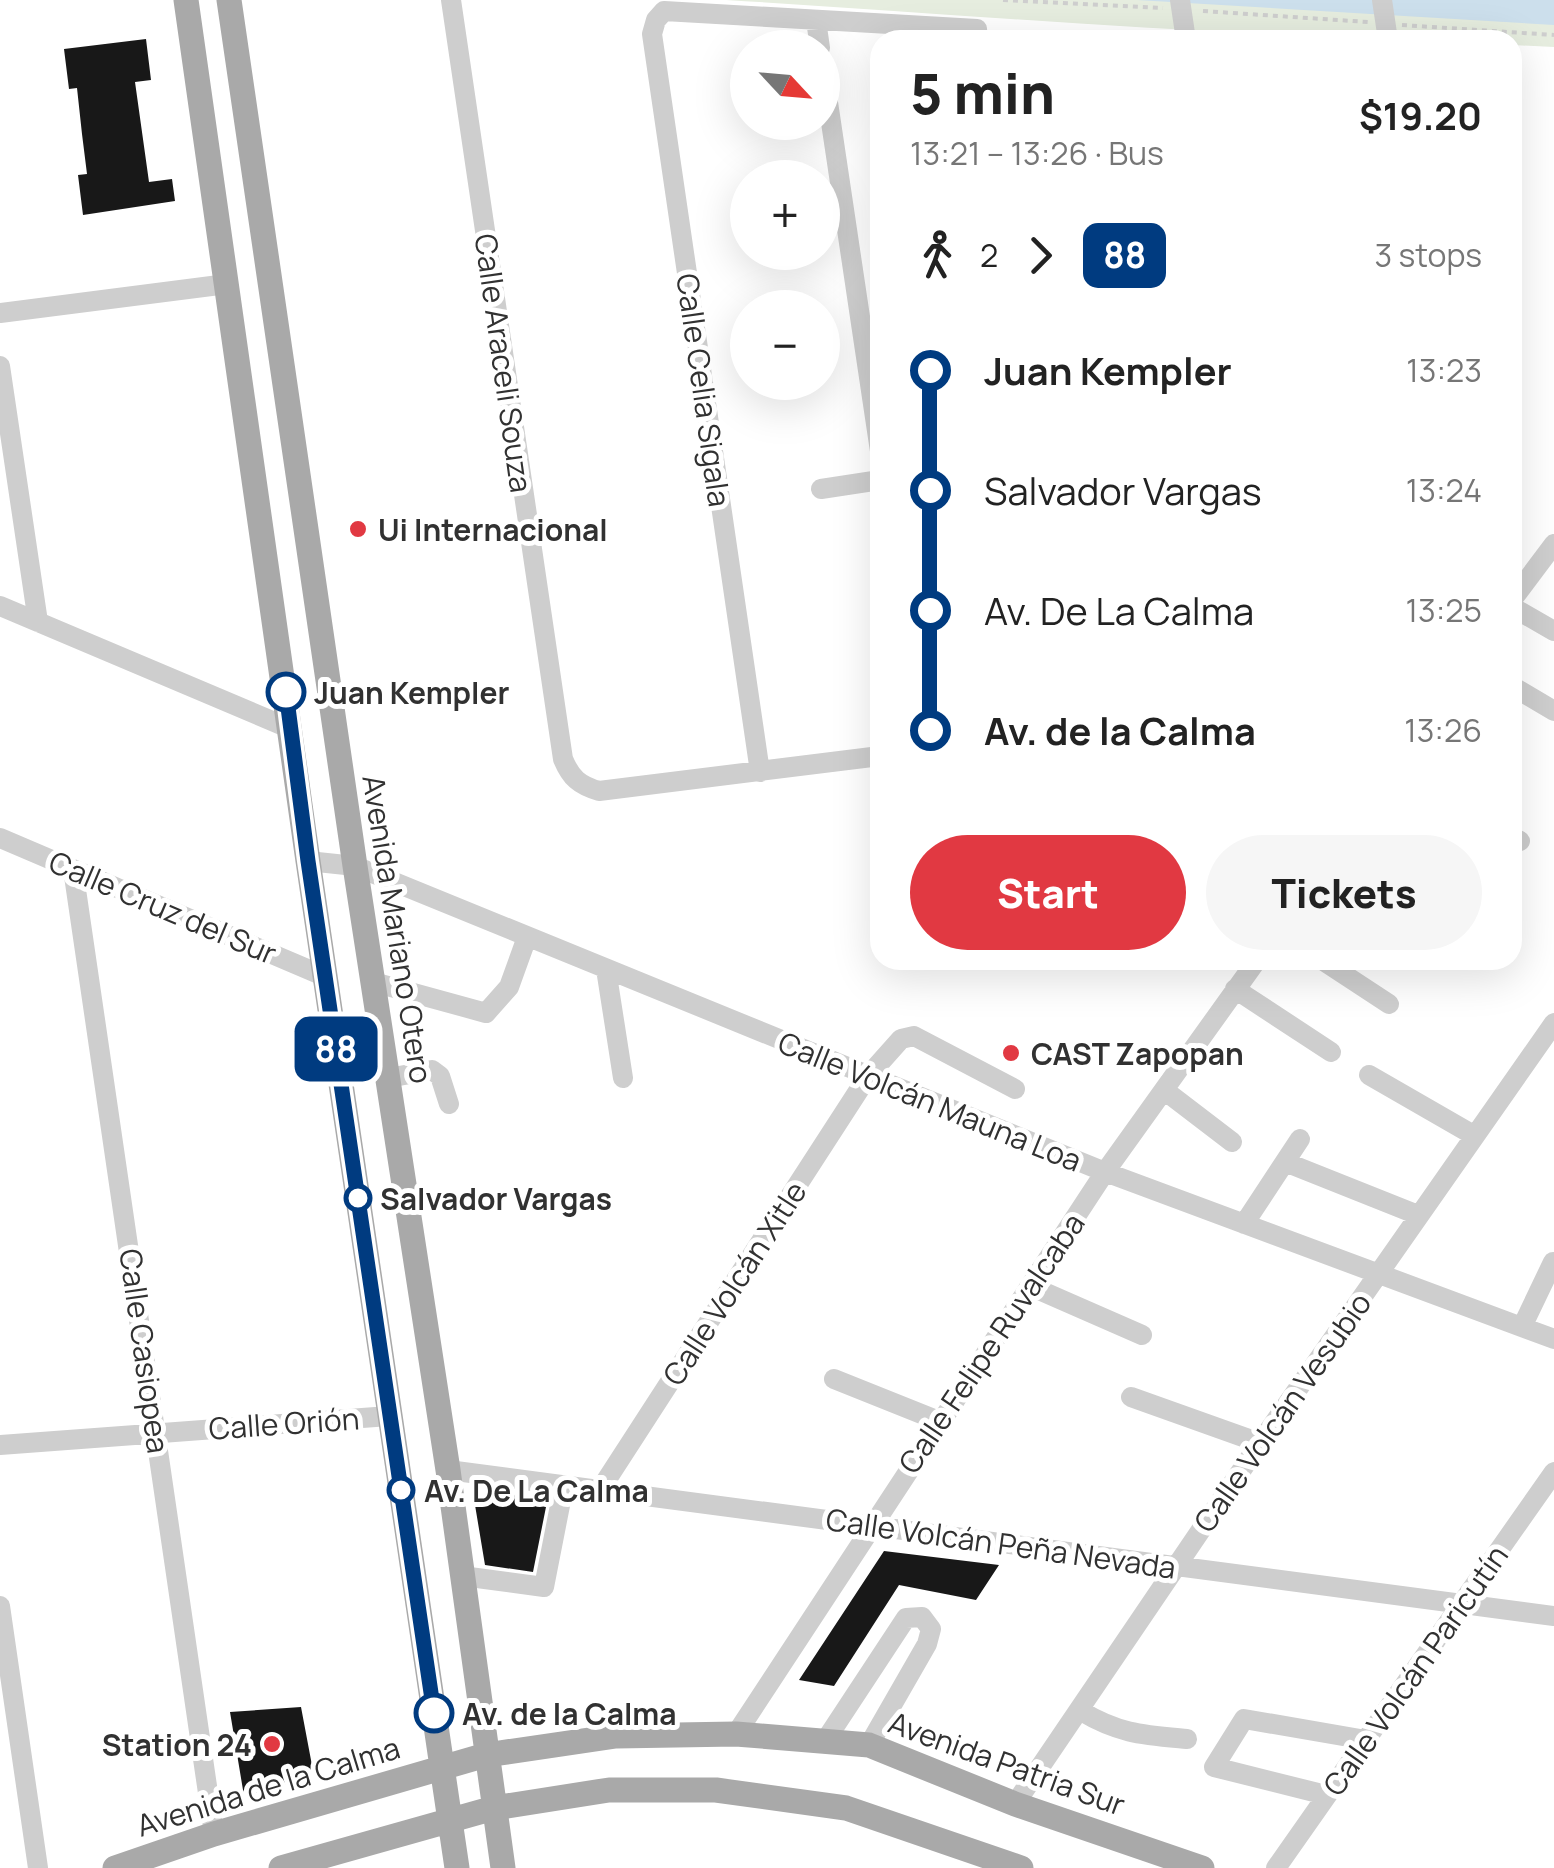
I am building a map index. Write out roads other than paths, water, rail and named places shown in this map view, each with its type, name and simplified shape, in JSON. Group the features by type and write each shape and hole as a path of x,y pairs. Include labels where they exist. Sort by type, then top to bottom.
{"main road":[{"path":"186,0 457,1868"},
{"name":"Avenida Mariano Otero","path":"229,0 448,1470 503,1868"},
{"name":"Avenida Patria Sur","path":"486,1755 616,1736 736,1734 870,1745 1016,1804 1202,1868"},
{"name":"Avenida de la Calma","path":"115,1868 214,1834 486,1755"},
{"path":"281,1868 494,1808 610,1790 716,1790 846,1808 963,1859 1021,1868"}],"street":[{"name":"Calle Araceli Souza","path":"451,0 563,759 576,782 599,791 760,772"},
{"path":"1181,5 1185,30"},
{"name":"Calle Celia Sigala","path":"760,772 652,34 664,11 816,20"},
{"path":"817,30 816,20 924,30"},
{"path":"834,140 870,384"},
{"path":"0,314 227,284"},
{"path":"0,366 38,622"},
{"path":"820,488 870,481"},
{"path":"1522,590 1554,544"},
{"path":"0,606 291,729"},
{"path":"1522,610 1554,631"},
{"path":"1522,692 1554,711"},
{"path":"760,772 870,757"},
{"name":"Calle Cruz del Sur","path":"0,838 326,978"},
{"name":"Calle Volcán Mauna Loa","path":"308,861 356,866 1106,1172 1554,1339"},
{"name":"Calle Casiopea","path":"72,868 214,1834"},
{"path":"373,982 486,1014 509,987 527,937"},
{"path":"606,969 623,1078"},
{"name":"Calle Felipe Ruvalcaba","path":"736,1734 1106,1172 1249,970"},
{"path":"1337,970 1389,1004"},
{"path":"1234,989 1332,1052"},
{"name":"Calle Volcán Vesubio","path":"1016,1804 1260,1442 1554,1024"},
{"name":"Calle Volcán Xitle","path":"600,1490 868,1076 901,1039 914,1036 1015,1090"},
{"path":"388,1078 432,1070 440,1076 449,1104"},
{"path":"1369,1076 1475,1136"},
{"path":"1164,1090 1232,1142"},
{"path":"1244,1224 1300,1139"},
{"path":"1285,1162 1418,1215"},
{"path":"1522,1327 1548,1259"},
{"path":"1030,1286 1142,1335"},
{"path":"834,1379 939,1422"},
{"path":"1130,1396 1260,1442"},
{"name":"Calle Orión","path":"0,1446 389,1416"},
{"name":"Calle Volcán Peña Nevada","path":"448,1470 1554,1616"},
{"name":"Calle Volcán Paricutín","path":"1276,1868 1554,1472"},
{"path":"462,1576 544,1586 564,1485"},
{"path":"0,1606 38,1868"},
{"path":"825,1741 906,1618 922,1616 931,1630 927,1644 870,1745"},
{"path":"1081,1710 1106,1726 1127,1733 1187,1739"},
{"path":"1326,1794 1214,1767 1244,1719 1366,1740"}],"water":[{"path":"1137,0 1554,0 1554,25"}],"place":[{"name":"Ui Internacional","path":"358,529"},
{"name":"Juan Kempler","path":"286,692"},
{"name":"CAST Zapopan","path":"1011,1053"},
{"name":"Salvador Vargas","path":"358,1198"},
{"name":"Av. De La Calma","path":"401,1490"},
{"name":"Av. de la Calma","path":"434,1713"},
{"name":"Station 24","path":"272,1744"}]}
